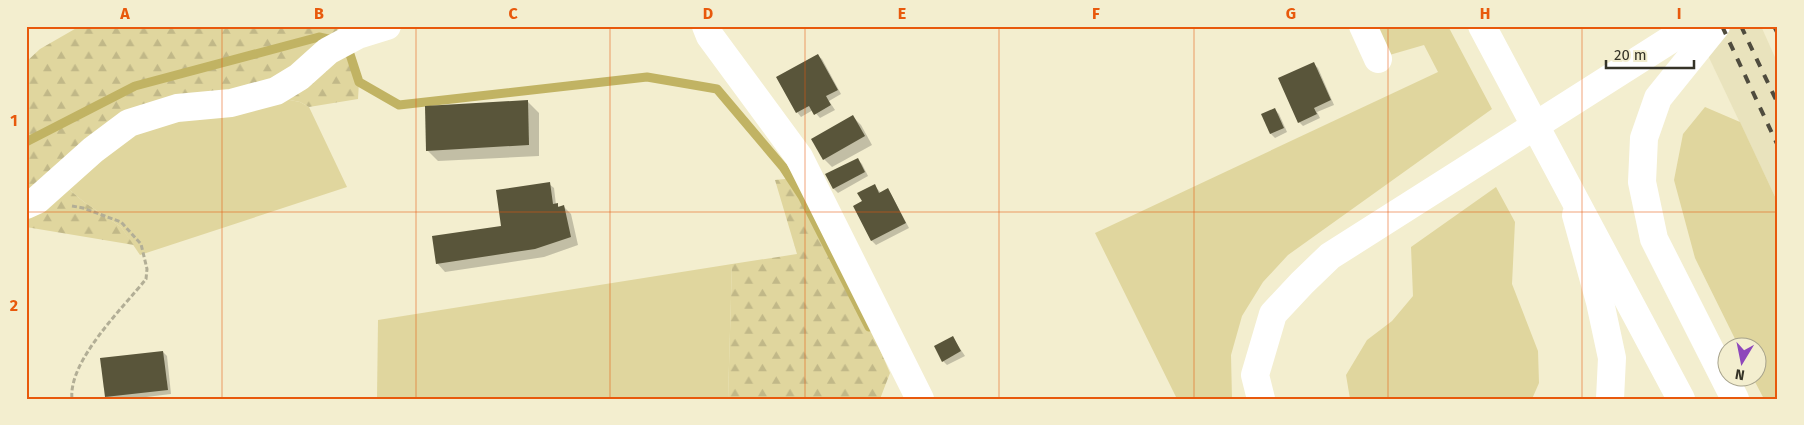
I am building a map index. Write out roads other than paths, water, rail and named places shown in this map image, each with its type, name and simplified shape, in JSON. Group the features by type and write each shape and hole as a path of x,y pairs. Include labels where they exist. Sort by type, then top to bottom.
{"street":[{"path":"32,203 93,150 129,123 177,108 231,103 276,91 299,77 328,51 358,36 387,26"},
{"path":"706,26 710,36 799,156 920,399"},
{"path":"1363,26 1378,59"},
{"path":"1482,26 1681,399"},
{"path":"1261,399 1255,376 1273,314 1330,256 1692,26"},
{"path":"1716,26 1658,98 1644,138 1642,182 1654,239 1736,399"},
{"path":"1571,195 1600,302 1612,358 1610,399"}],"waterway":[{"path":"26,142 135,86 319,37 333,40"},
{"path":"347,45 359,82 399,105 647,77 717,89 783,167 802,196 869,327"}],"railway":[{"path":"1722,26 1778,146"},
{"path":"1741,26 1778,104"},
{"path":"1774,26 1778,34"}]}
